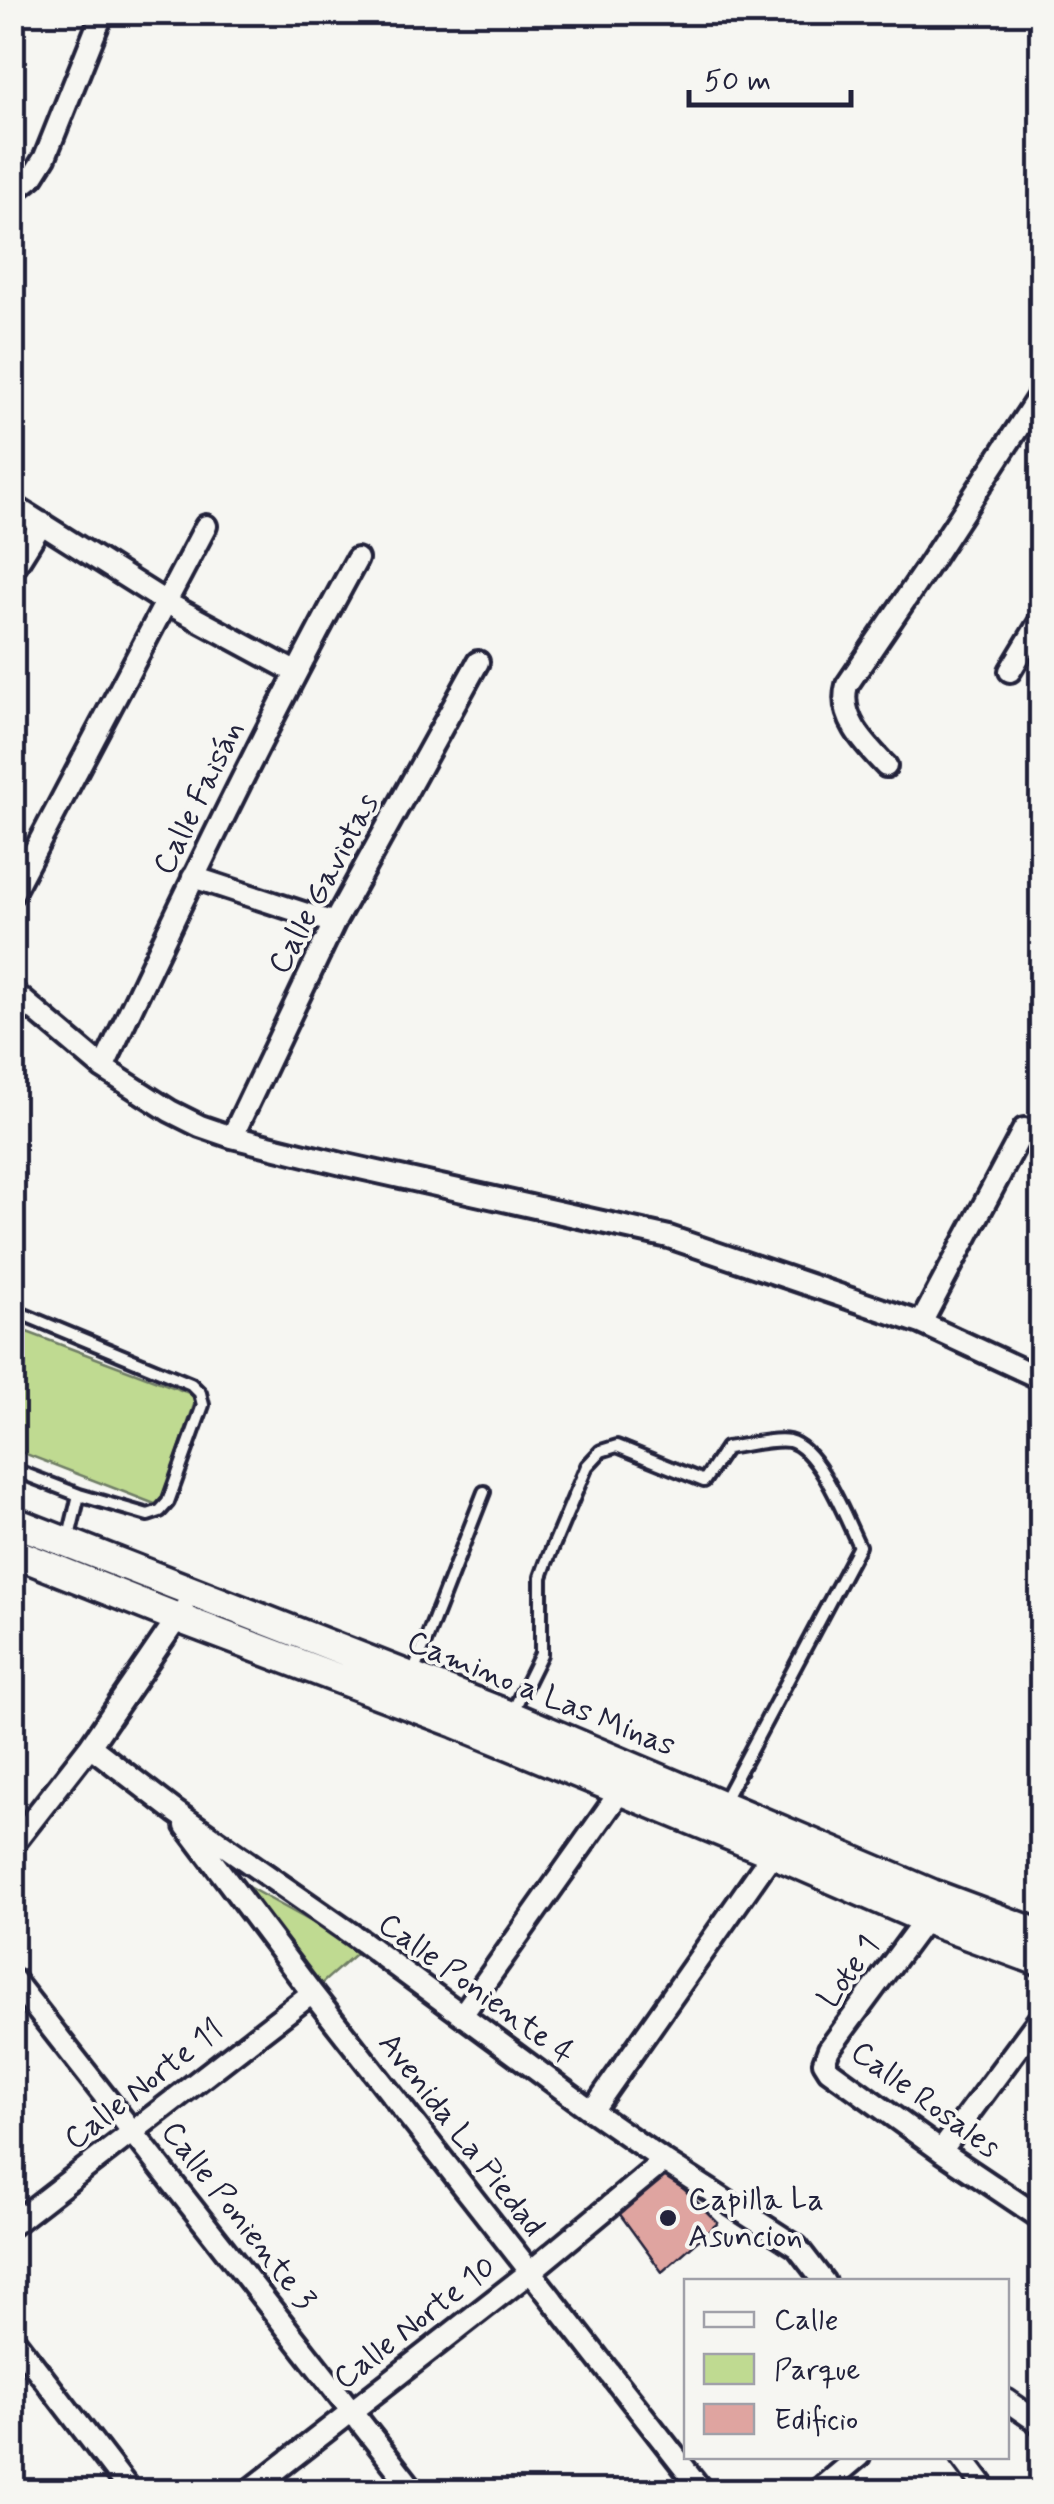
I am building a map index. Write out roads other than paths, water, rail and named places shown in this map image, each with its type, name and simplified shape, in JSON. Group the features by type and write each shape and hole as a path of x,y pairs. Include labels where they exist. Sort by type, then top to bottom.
{"street":[{"path":"12,193 33,176 45,157 104,12"},
{"path":"886,766 852,724 845,707 846,685 1042,391"},
{"path":"12,505 167,603 295,672"},
{"path":"12,571 42,523"},
{"path":"12,894 206,526"},
{"name":"Calle Faisán","path":"103,1068 295,672 356,559"},
{"path":"1010,671 1042,618"},
{"name":"Calle Gaviotas","path":"232,1137 334,924 478,662"},
{"path":"194,877 334,924"},
{"path":"12,992 103,1068 200,1126 342,1164 669,1237 922,1323 1042,1379"},
{"path":"922,1323 1024,1129 1042,1138"},
{"name":"Camino a Las Minas","path":"12,1520 511,1716 721,1806 779,1843 925,1919 1042,1962"},
{"name":"Camino a Las Minas","path":"16,1559 456,1723 620,1792 932,1894 1042,1935"},
{"path":"12,1846 90,1746 194,1591"},
{"name":"Calle Poniente 4","path":"90,1746 592,2111 797,2247 822,2279"},
{"path":"462,2015 620,1792"},
{"name":"Avenida La Piedad","path":"176,1812 312,1993 703,2492"},
{"path":"592,2111 779,1843"},
{"name":"Lote 1","path":"824,2062 829,2049 925,1919"},
{"name":"Calle Poniente 3","path":"12,1978 416,2492"},
{"name":"Calle Norte 11","path":"12,2225 312,1993"},
{"path":"941,2151 1042,2015"},
{"name":"Calle Rosales","path":"824,2062 829,2070 941,2151 1042,2219"},
{"name":"Calle Norte 10","path":"248,2492 530,2272 664,2161"},
{"path":"797,2247 840,2279"},
{"path":"12,2338 131,2492"},
{"path":"1009,2402 1042,2425"},
{"path":"816,2492 855,2459"},
{"path":"962,2459 988,2492"}],"lane":[{"path":"12,1316 15,1311 191,1384 200,1393 203,1405 168,1502 160,1511 148,1515 80,1496 12,1470"},
{"path":"511,1716 540,1654 541,1577 586,1466 601,1451 617,1446 704,1482 726,1448 787,1440 803,1447 816,1460 859,1546 721,1806"},
{"path":"412,1678 484,1492"},
{"path":"67,1542 80,1496"}],"place":[{"name":"Capilla La Asuncion","path":"668,2218"}]}
